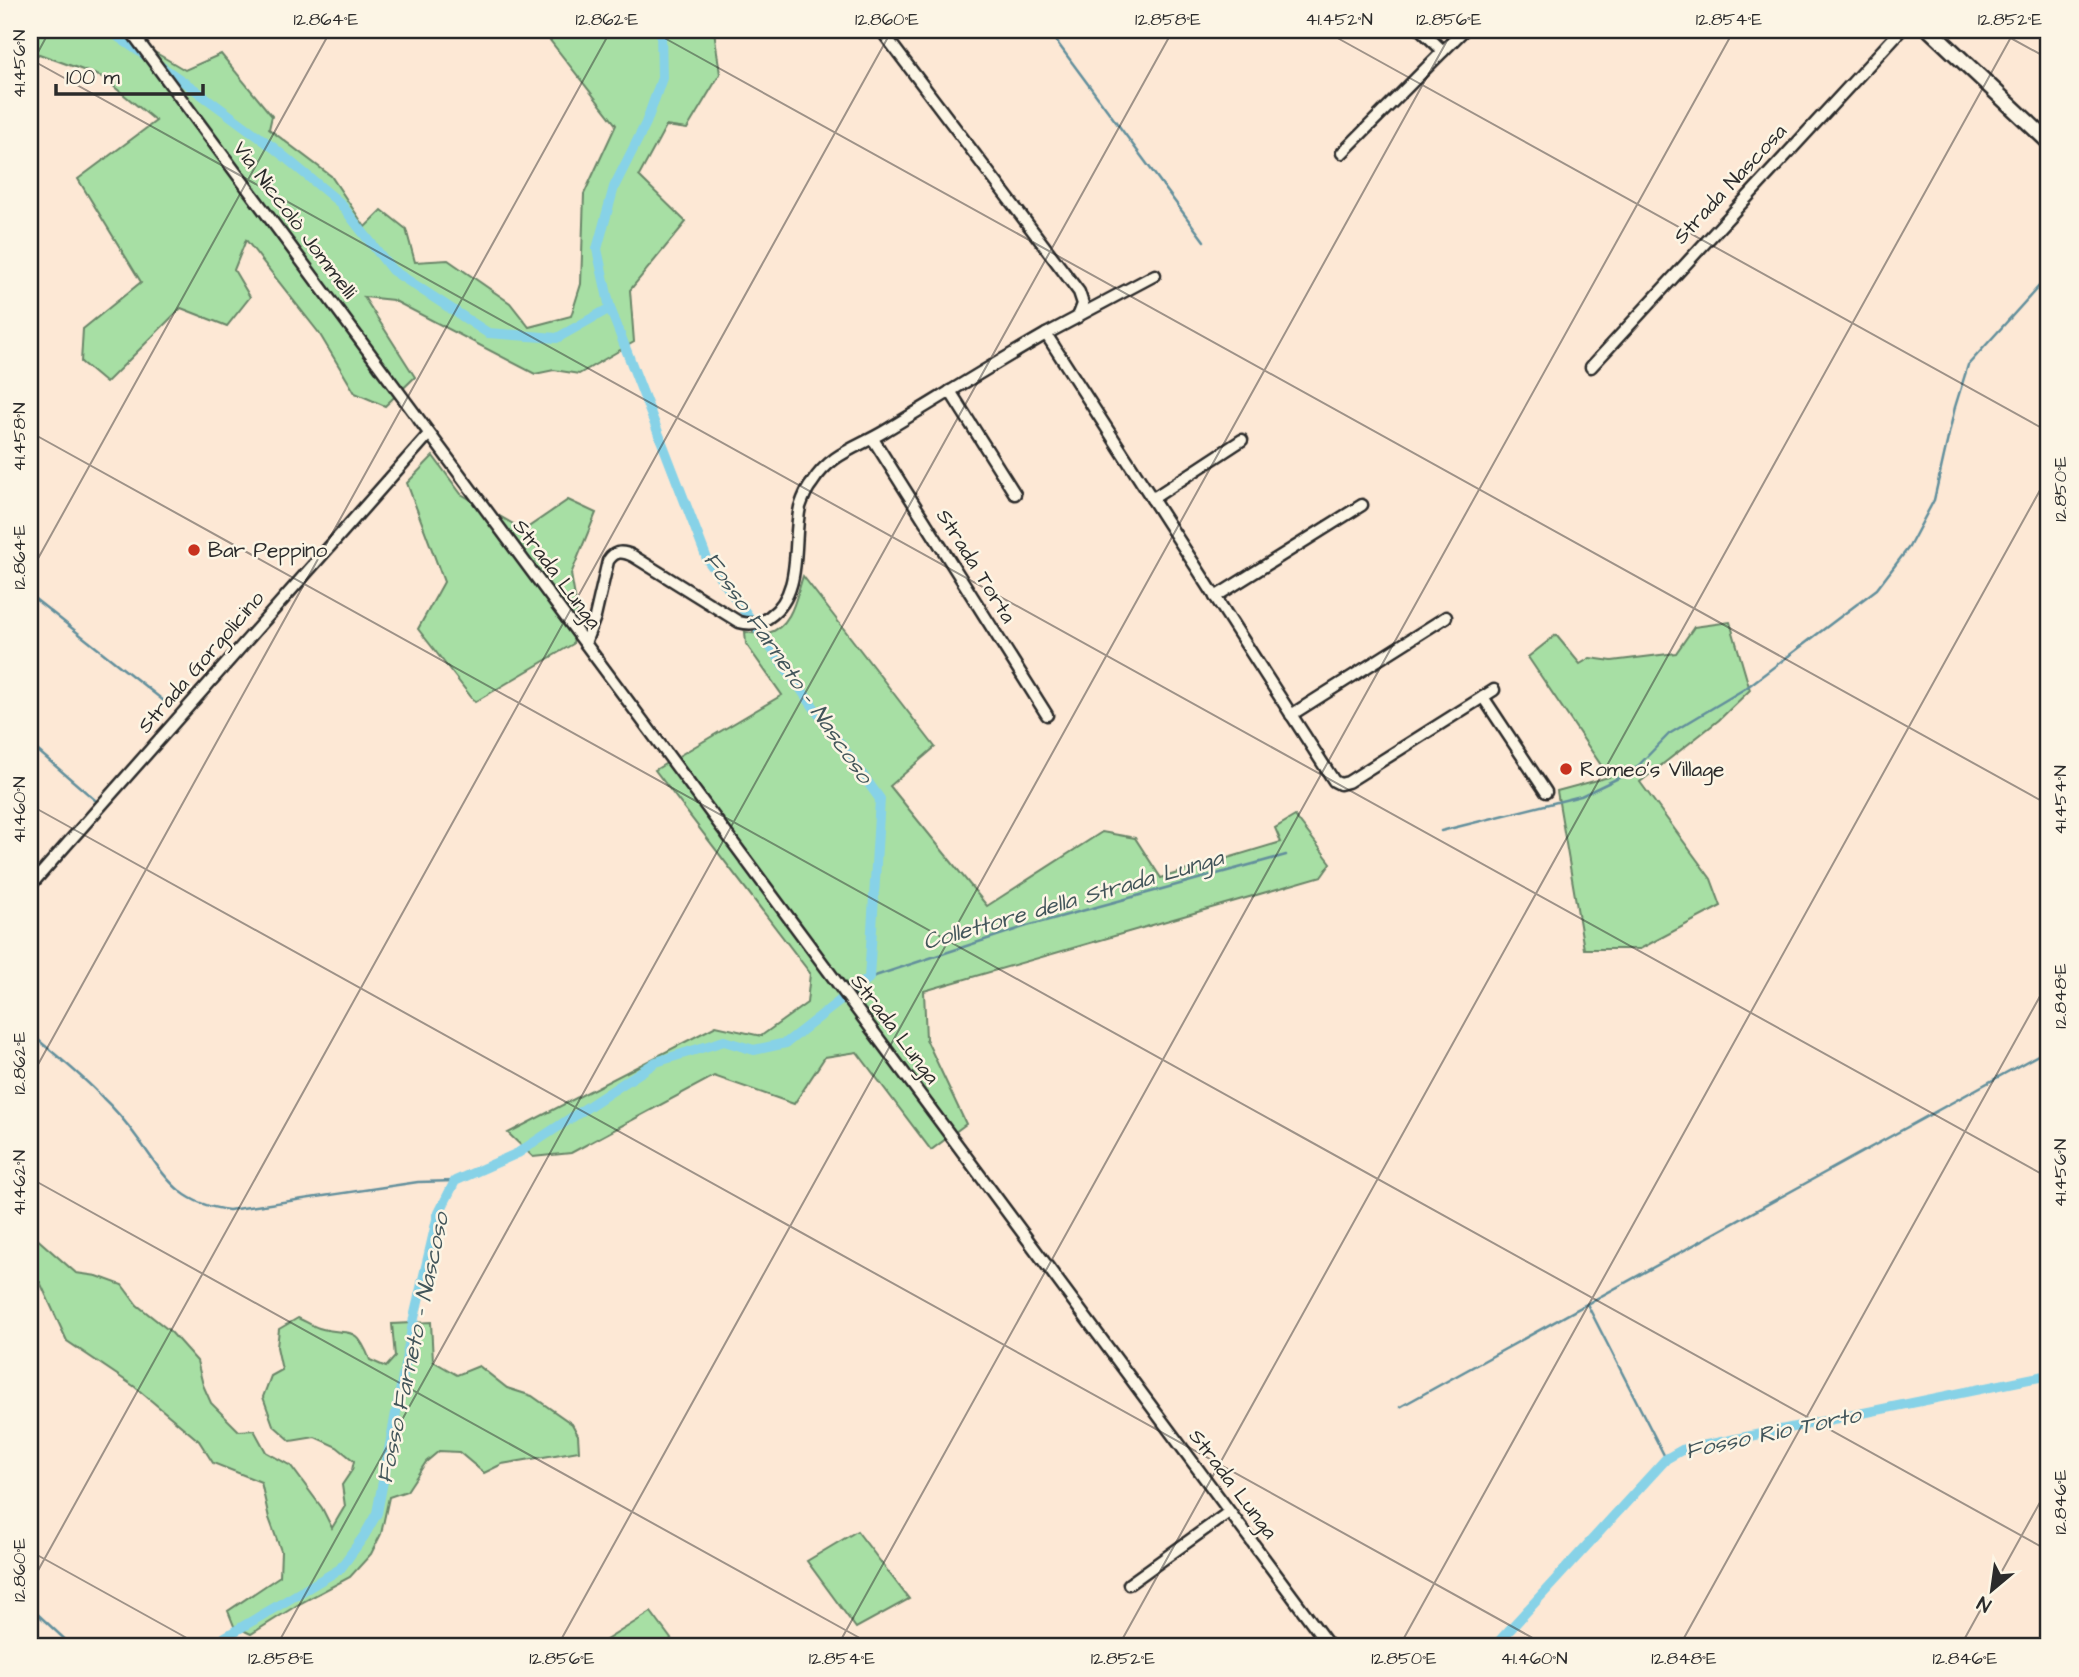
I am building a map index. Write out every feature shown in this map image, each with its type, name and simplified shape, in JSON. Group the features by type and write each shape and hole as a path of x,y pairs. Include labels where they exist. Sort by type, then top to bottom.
{"street":[{"name":"Via Niccolò Jommelli","path":"130,30 429,434"},
{"path":"881,30 1076,288 1083,304 1078,317"},
{"path":"1421,30 1443,51"},
{"path":"1342,153 1464,30"},
{"name":"Strada Nascosa","path":"1591,367 1901,30"},
{"path":"1930,30 2049,142"},
{"path":"585,643 595,617 608,561 613,554 621,552 633,556 723,614 745,624 763,621 782,604 791,583 800,508 808,488 832,460 873,439 1045,334 1154,275"},
{"path":"1045,334 1332,779 1342,784 1494,690"},
{"path":"950,391 1015,494"},
{"name":"Strada Lunga","path":"429,434 1329,1647"},
{"name":"Strada Gorgolicino","path":"30,886 429,434"},
{"name":"Strada Torta","path":"873,439 1047,715"},
{"path":"1152,499 1242,440"},
{"path":"1215,597 1362,505"},
{"path":"1291,715 1446,617"},
{"path":"1483,697 1546,792"},
{"path":"1129,1584 1229,1512"}],"green space":[{"path":"30,30 117,30 185,70 221,54 272,116 269,129 331,176 365,227 382,210 406,229 415,262 448,260 510,303 529,327 571,316 581,284 584,194 616,125 542,30 714,30 720,74 687,129 666,126 639,176 686,222 630,290 634,342 579,374 554,370 535,374 393,300 364,297 415,377 385,406 355,393 319,333 246,240 234,270 250,297 227,326 181,308 106,383 81,362 83,329 141,282 78,179 156,121 102,77 39,54 30,61"},
{"path":"433,456 461,494 524,530 568,500 596,513 571,574 577,609 573,644 475,702 418,629 444,582 407,483"},
{"path":"803,576 935,747 890,786 987,906 1102,832 1135,838 1161,878 1281,842 1275,828 1295,816 1331,863 1322,876 924,991 926,1039 966,1124 931,1150 857,1052 825,1057 794,1104 714,1076 571,1153 533,1157 508,1133 716,1026 761,1036 807,1003 810,973 655,770 782,695 746,644 745,632 765,634 783,625 792,610"},
{"path":"1730,622 1750,690 1719,720 1640,782 1711,879 1721,906 1640,949 1584,949 1557,791 1609,777 1528,657 1556,635 1580,664 1590,658 1612,661 1676,653 1694,627"},
{"path":"30,1236 35,1237 76,1273 97,1276 122,1285 137,1305 171,1332 197,1361 211,1403 239,1431 254,1430 266,1452 291,1466 322,1508 332,1528 345,1506 342,1485 352,1470 354,1461 337,1447 315,1437 291,1441 273,1425 263,1397 271,1376 282,1370 277,1347 279,1329 298,1318 319,1328 350,1333 360,1340 370,1360 386,1367 395,1357 392,1324 431,1322 433,1361 457,1375 479,1366 507,1388 532,1396 572,1424 578,1435 579,1451 502,1464 484,1473 459,1452 439,1451 426,1462 407,1491 389,1497 381,1534 371,1554 350,1577 251,1634 234,1626 228,1611 280,1576 281,1551 269,1518 261,1482 213,1463 199,1441 135,1387 67,1341 40,1282 30,1278"},
{"path":"857,1531 909,1599 856,1628 807,1561"},
{"path":"651,1612 677,1647 595,1647"}],"waterway":[{"path":"108,30 274,148 340,203 392,270 488,333 557,338 610,308 597,249 614,187 646,123 662,78 661,30"},
{"path":"1048,30 1204,241"},
{"name":"Collettore della Strada Lunga","path":"1441,831 1581,796 1633,771 1669,734 1746,688 1877,589 1909,547 1934,500 1955,407 1968,365 2049,275"},
{"name":"Fosso Farneto - Nascoso","path":"215,1647 225,1637 340,1569 377,1513 414,1318 438,1215 455,1181 518,1153 656,1062 724,1041 754,1050 786,1043 869,978 880,799 707,559 610,308"},
{"path":"30,595 169,705"},
{"path":"30,744 95,800"},
{"name":"Collettore della Strada Lunga","path":"869,978 1027,926 1286,855"},
{"path":"30,1033 95,1089 130,1128 166,1177 197,1202 229,1210 418,1182 455,1181"},
{"path":"1400,1407 2049,1049"},
{"path":"1587,1304 1666,1459"},
{"name":"Fosso Rio Torto","path":"1494,1647 1666,1459 1682,1450 2049,1375"},
{"path":"30,1607 73,1647"}],"place":[{"name":"Bar Peppino","path":"194,550"},
{"name":"Romeo's Village","path":"1566,769"}]}
